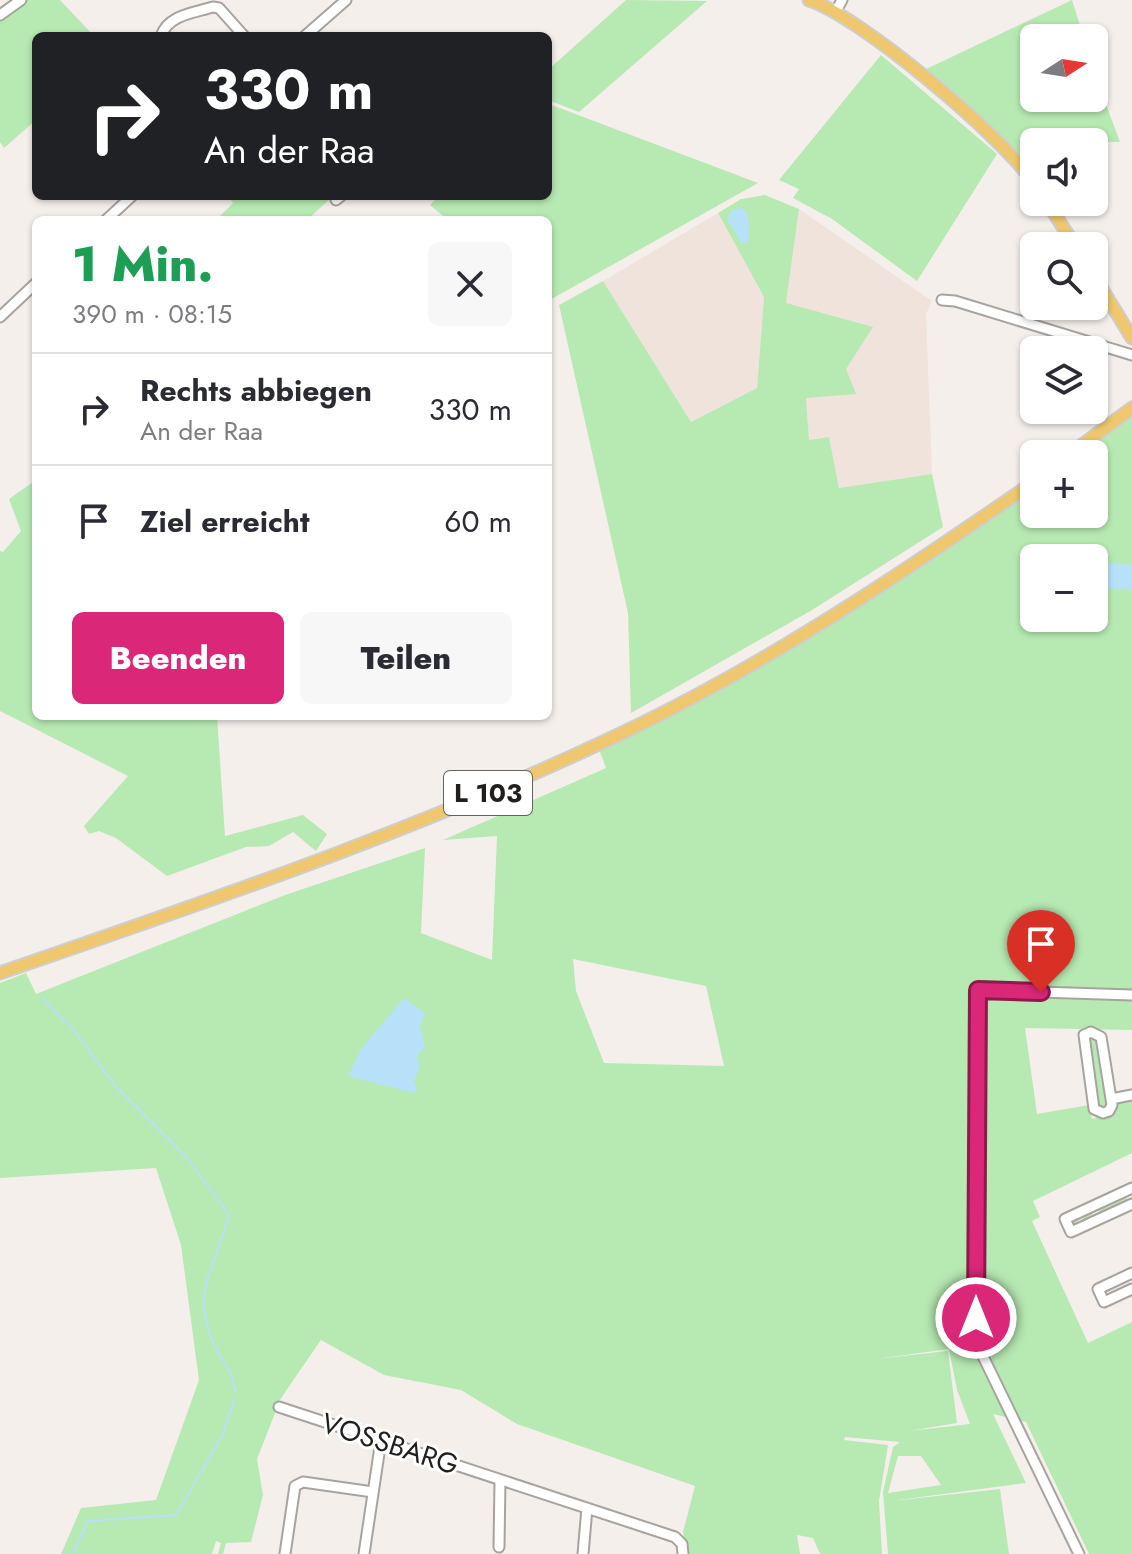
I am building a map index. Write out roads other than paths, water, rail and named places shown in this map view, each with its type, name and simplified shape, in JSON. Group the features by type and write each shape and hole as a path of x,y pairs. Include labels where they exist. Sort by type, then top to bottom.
{"main road":[{"path":"809,0 839,5 1009,152 1020,166"},
{"path":"1108,297 1128,326 1132,338"},
{"path":"1111,423 1132,401"},
{"path":"1089,440 1132,408"},
{"name":"L 103","path":"0,973 317,862 467,802 644,722 824,623 1020,491"}],"street":[{"path":"0,15 21,0"},
{"path":"310,32 346,0"},
{"path":"162,32 165,25 176,18 213,7 219,8 240,32"},
{"path":"110,216 128,200"},
{"path":"0,317 32,287"},
{"path":"942,300 955,301 1132,355"},
{"path":"1079,1554 979,1348 976,1318 978,990 1132,995"},
{"path":"1091,1032 1101,1037 1111,1099 1109,1111 1103,1113 1094,1109 1083,1041 1084,1035 1091,1032"},
{"path":"1111,1099 1132,1095"},
{"path":"1130,1189 1132,1202 1071,1232 1065,1219 1130,1189"},
{"path":"1132,1273 1098,1289 1104,1302 1132,1289"},
{"name":"VOSSBARG","path":"279,1407 675,1537 682,1544 683,1554"},
{"path":"364,1554 381,1440"},
{"path":"499,1547 500,1480"},
{"path":"285,1554 295,1486 303,1482 373,1492"},
{"path":"583,1554 587,1508"}],"water":[{"path":"743,208 748,216 749,241 742,244 727,219 732,210"},
{"path":"1108,562 1132,565 1132,590 1108,588"},
{"path":"404,998 425,1013 420,1027 425,1046 417,1057 420,1066 414,1081 417,1088 414,1093 348,1076 361,1049"}],"waterway":[{"path":"42,998 77,1034 117,1088 187,1158 229,1215 207,1280 204,1304 208,1327 236,1392"},
{"path":"73,1554 88,1521 176,1515 223,1434 235,1398"}]}
